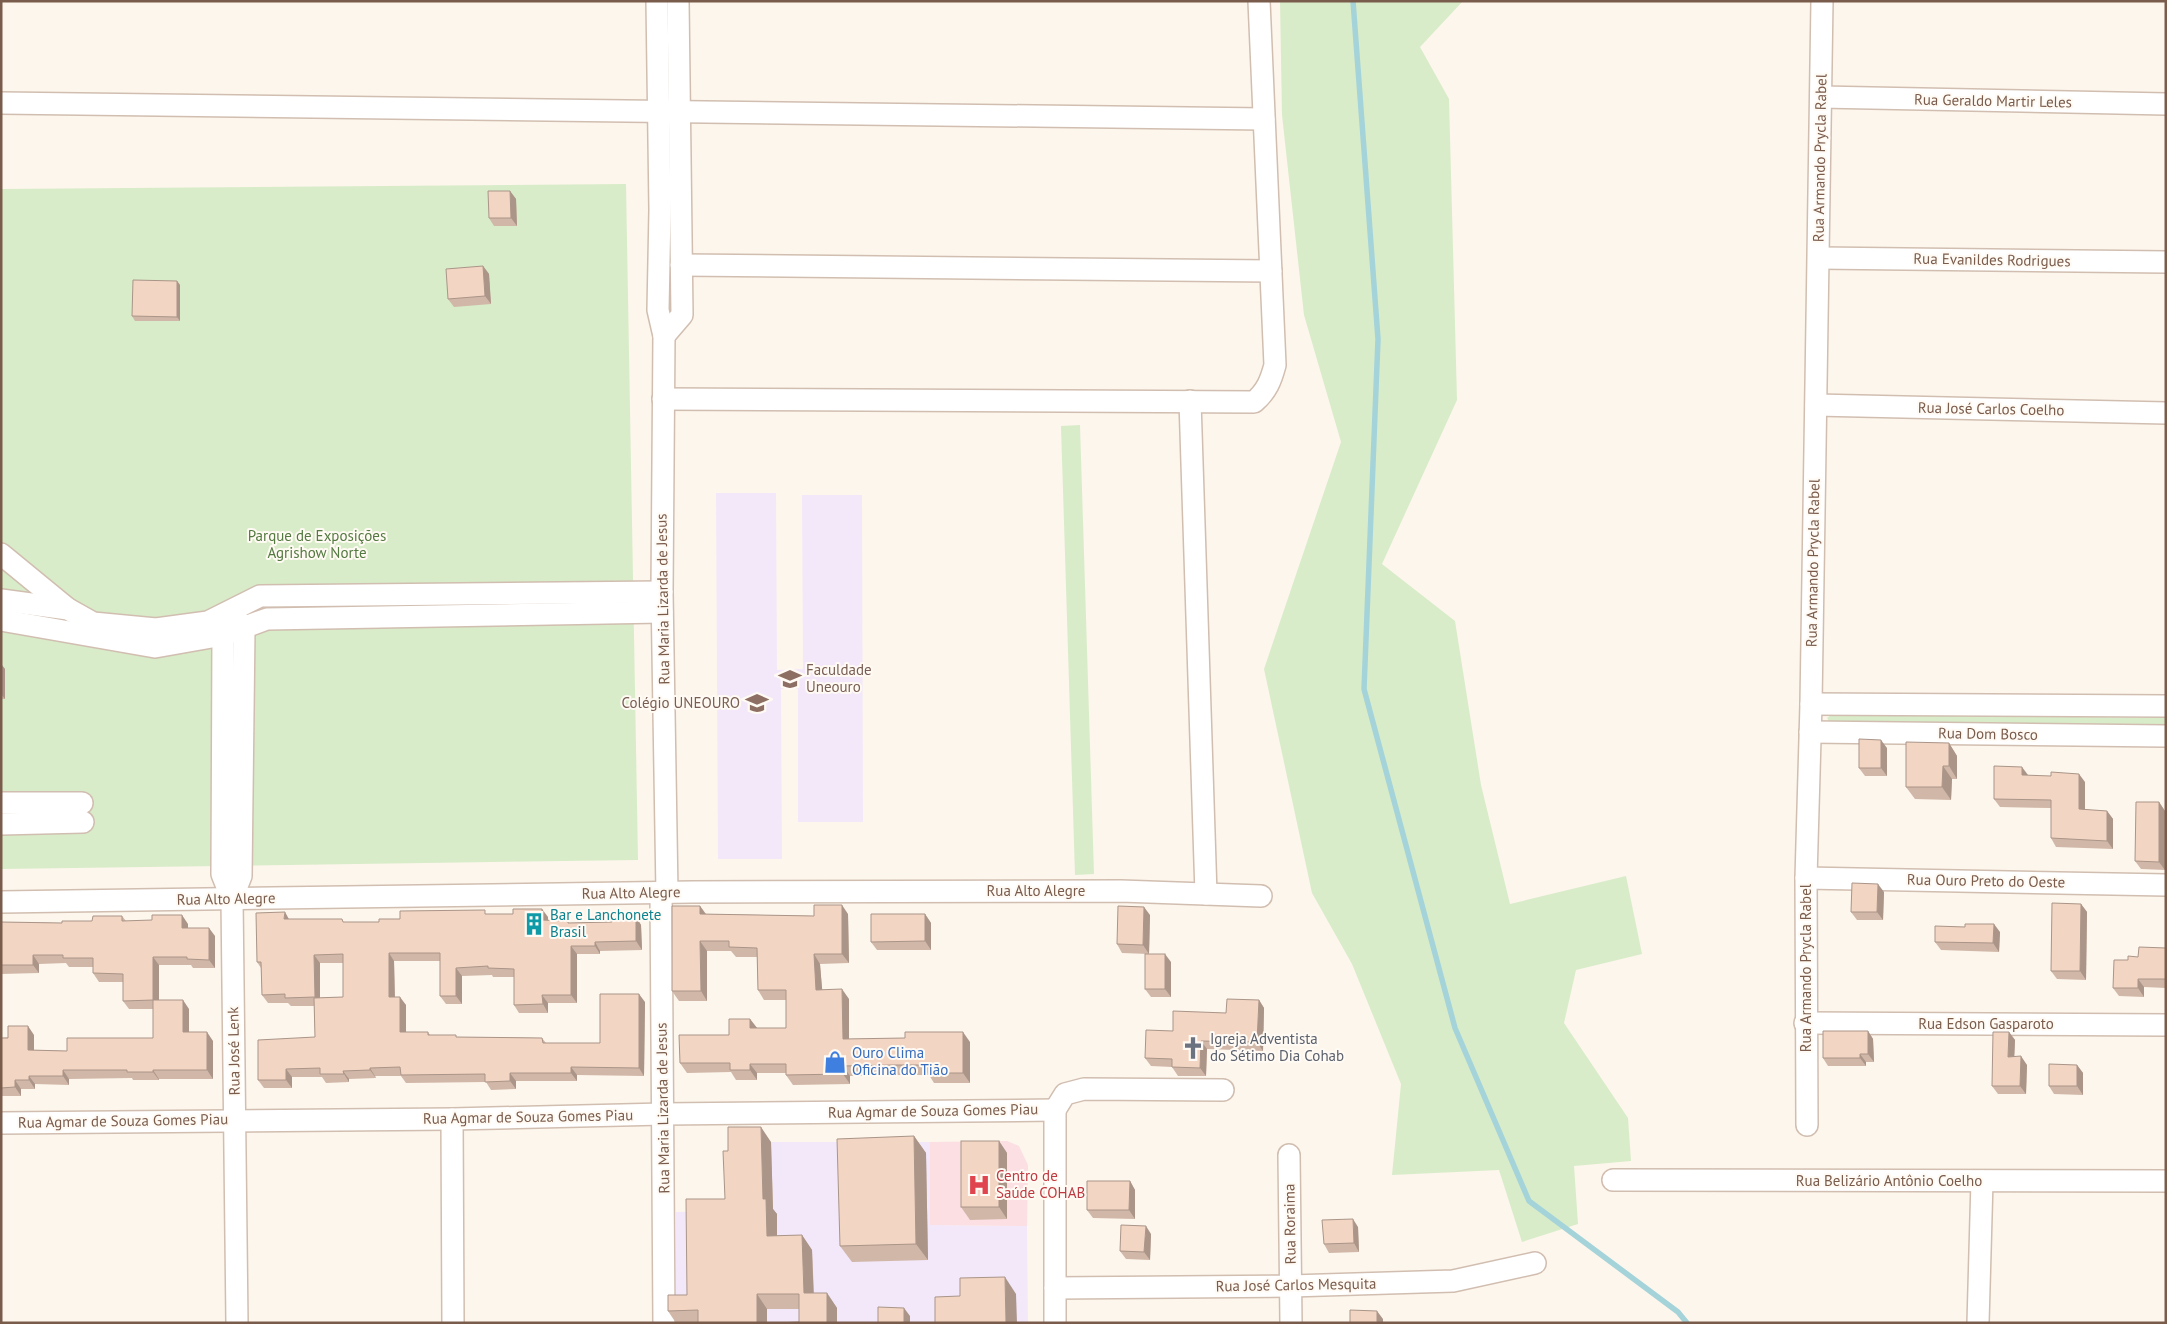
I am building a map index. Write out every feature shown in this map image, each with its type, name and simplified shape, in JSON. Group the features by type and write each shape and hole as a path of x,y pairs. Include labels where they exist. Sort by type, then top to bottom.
{"street":[{"path":"657,1 669,111 681,265 682,315 664,336"},
{"path":"669,111 678,1"},
{"path":"662,399 1254,402 1263,394 1268,386 1275,365 1259,1"},
{"name":"Rua Armando Prycla Rabel","path":"1807,1124 1806,878 1811,704 1822,1"},
{"name":"Rua Geraldo Martir Leles","path":"1821,98 2166,104"},
{"path":"1,102 1264,119"},
{"name":"Rua Maria Lizarda de Jesus","path":"664,1323 662,399 664,336 658,310 660,210 669,111"},
{"name":"Rua Evanildes Rodrigues","path":"1819,258 2166,262"},
{"path":"681,265 1271,271"},
{"path":"1190,401 1206,894"},
{"name":"Rua José Carlos Coelho","path":"1816,405 2166,413"},
{"path":"1,554 68,609 93,623 156,629 224,621 244,629 267,619 662,602"},
{"path":"1,620 155,647 224,621 260,596 662,602"},
{"path":"1,600 68,609"},
{"path":"224,621 231,745"},
{"path":"232,899 222,874 231,745 244,629"},
{"name":"Rua Dom Bosco","path":"1811,704 2166,706"},
{"name":"Rua Dom Bosco","path":"1810,732 2166,736"},
{"path":"1,803 83,812 1,824"},
{"name":"Rua Ouro Preto do Oeste","path":"1806,878 2166,885"},
{"name":"Rua Alto Alegre","path":"1,902 664,893 1121,891 1261,896"},
{"name":"Rua José Lenk","path":"232,899 236,1323"},
{"name":"Rua Edson Gasparoto","path":"1806,1023 2166,1025"},
{"path":"1055,1323 1055,1110 1065,1094 1084,1089 1223,1090"},
{"name":"Rua Agmar de Souza Gomes Piau","path":"1,1123 452,1119 663,1114 1055,1110"},
{"path":"452,1119 453,1323"},
{"name":"Rua Roraima","path":"1289,1156 1291,1323"},
{"name":"Rua Belizário Antônio Coelho","path":"1613,1180 2166,1181"},
{"path":"1978,1323 1982,1181"},
{"name":"Rua José Carlos Mesquita","path":"1055,1288 1291,1286 1453,1280 1535,1263"}],"shaded area":[{"name":"Faculdade Uneouro","path":"716,493 776,493 777,670 803,669 802,495 862,495 863,822 798,822 798,689 781,689 782,859 718,859"},
{"name":"Centro de Saúde COHAB","path":"1007,1141 1019,1146 1028,1165 1027,1226 930,1225 930,1142"},
{"path":"771,1142 930,1142 930,1225 1027,1226 1028,1323 676,1323 676,1212 773,1210"}],"green space":[{"path":"1280,1 1463,1 1420,47 1449,99 1457,400 1382,564 1455,621 1481,785 1510,904 1626,876 1642,954 1576,970 1564,1023 1628,1118 1631,1161 1574,1166 1578,1224 1522,1242 1499,1170 1392,1175 1401,1084 1352,964 1312,893 1264,669 1341,442 1304,315 1282,115"},
{"name":"Parque de Exposições Agrishow Norte","path":"626,184 638,860 1,869 1,189"},
{"path":"1080,425 1094,874 1075,875 1061,426"},
{"path":"1832,714 2166,718 2166,728 1831,724 1827,718"}],"building":[{"path":"488,191 510,191 511,218 489,218"},
{"path":"483,266 485,296 448,299 446,269"},
{"path":"133,280 177,281 177,317 132,316"},
{"path":"1859,739 1881,740 1881,768 1859,768"},
{"path":"1906,742 1949,743 1949,766 1943,766 1942,787 1906,787"},
{"path":"1994,766 2022,767 2022,775 2051,776 2051,772 2079,774 2079,809 2107,811 2107,841 2051,838 2051,800 1994,799"},
{"path":"2136,802 2159,802 2159,862 2135,861"},
{"path":"1852,883 1878,884 1877,912 1851,912"},
{"path":"2052,903 2081,904 2080,971 2051,971"},
{"path":"814,905 842,905 842,954 814,954 816,990 842,989 843,1039 905,1038 905,1032 963,1032 963,1073 928,1073 928,1065 893,1065 843,1066 843,1074 786,1075 786,1064 750,1064 750,1070 730,1070 730,1063 680,1063 679,1035 729,1035 729,1019 750,1019 750,1028 786,1028 786,990 758,990 757,948 729,947 729,941 700,941 701,991 672,991 672,906 700,906 700,914 814,916"},
{"path":"1118,906 1144,907 1143,945 1117,944"},
{"path":"513,909 542,909 542,920 568,921 568,923 612,922 612,918 636,917 636,941 595,942 595,946 571,946 571,995 542,995 543,1004 514,1005 514,969 488,968 488,966 456,968 456,996 440,996 440,953 389,953 389,997 400,997 400,1032 428,1032 428,1035 456,1035 456,1037 542,1038 543,1043 600,1043 600,994 639,994 639,1068 571,1067 571,1073 510,1073 510,1081 485,1082 485,1074 401,1075 400,1067 343,1071 344,1074 320,1074 320,1068 286,1069 286,1080 258,1080 258,1040 315,1037 314,998 343,997 343,954 314,955 315,997 285,998 285,994 262,995 261,962 257,962 256,913 285,912 284,919 342,919 343,922 379,922 379,919 400,919 400,911 485,910 485,914 513,914"},
{"path":"871,914 925,914 925,941 871,942"},
{"path":"152,915 182,915 182,928 209,928 209,960 187,959 187,957 153,957 153,1000 123,1001 123,974 93,973 93,958 33,955 33,965 1,965 1,922 62,923 62,921 92,921 93,916 122,916 122,921 152,920"},
{"path":"1965,924 1994,924 1993,943 1935,942 1935,926 1965,927"},
{"path":"2139,947 2166,948 2166,979 2138,979 2138,988 2113,988 2114,960 2128,960 2128,956 2138,957"},
{"path":"1145,954 1165,954 1165,989 1145,989"},
{"path":"1227,999 1259,1000 1257,1042 1201,1041 1200,1068 1172,1067 1172,1059 1145,1058 1146,1030 1173,1031 1173,1011 1226,1013"},
{"path":"153,1000 183,1000 183,1032 207,1032 207,1070 127,1072 127,1070 63,1070 63,1076 29,1076 29,1080 15,1080 15,1087 1,1088 1,1038 8,1038 8,1026 28,1026 28,1050 67,1051 67,1038 153,1038"},
{"path":"1823,1031 1868,1031 1868,1054 1860,1054 1860,1058 1823,1058"},
{"path":"1993,1032 2009,1032 2008,1057 2021,1056 2020,1086 1992,1086"},
{"path":"2049,1064 2077,1065 2077,1086 2049,1086"},
{"path":"728,1127 761,1127 763,1199 766,1199 767,1236 802,1235 804,1293 827,1293 827,1323 776,1323 799,1322 799,1294 757,1294 757,1323 698,1323 698,1310 668,1311 668,1295 687,1295 686,1199 725,1199 723,1151 728,1151"},
{"path":"914,1136 916,1244 840,1246 837,1139"},
{"path":"961,1141 999,1141 999,1207 961,1207"},
{"path":"1087,1181 1130,1181 1129,1210 1087,1210"},
{"path":"1353,1219 1354,1243 1324,1244 1322,1220"},
{"path":"1121,1225 1146,1226 1144,1252 1120,1251"},
{"path":"1005,1277 1006,1323 935,1323 935,1297 960,1296 960,1278"},
{"path":"878,1307 904,1308 904,1323 878,1323"},
{"path":"1350,1310 1377,1311 1377,1323 1350,1323"}],"waterway":[{"path":"1353,1 1378,339 1364,689 1455,1028 1529,1201 1678,1312 1687,1323"}],"place":[{"name":"Faculdade Uneouro","path":"790,679"},
{"name":"Colégio UNEOURO","path":"757,703"},
{"name":"Bar e Lanchonete Brasil","path":"534,924"},
{"name":"Igreja Adventista do Sétimo Dia Cohab","path":"1193,1048"},
{"name":"Ouro Clima Oficina do Tião","path":"835,1062"},
{"name":"Centro de Saúde COHAB","path":"979,1185"}]}
